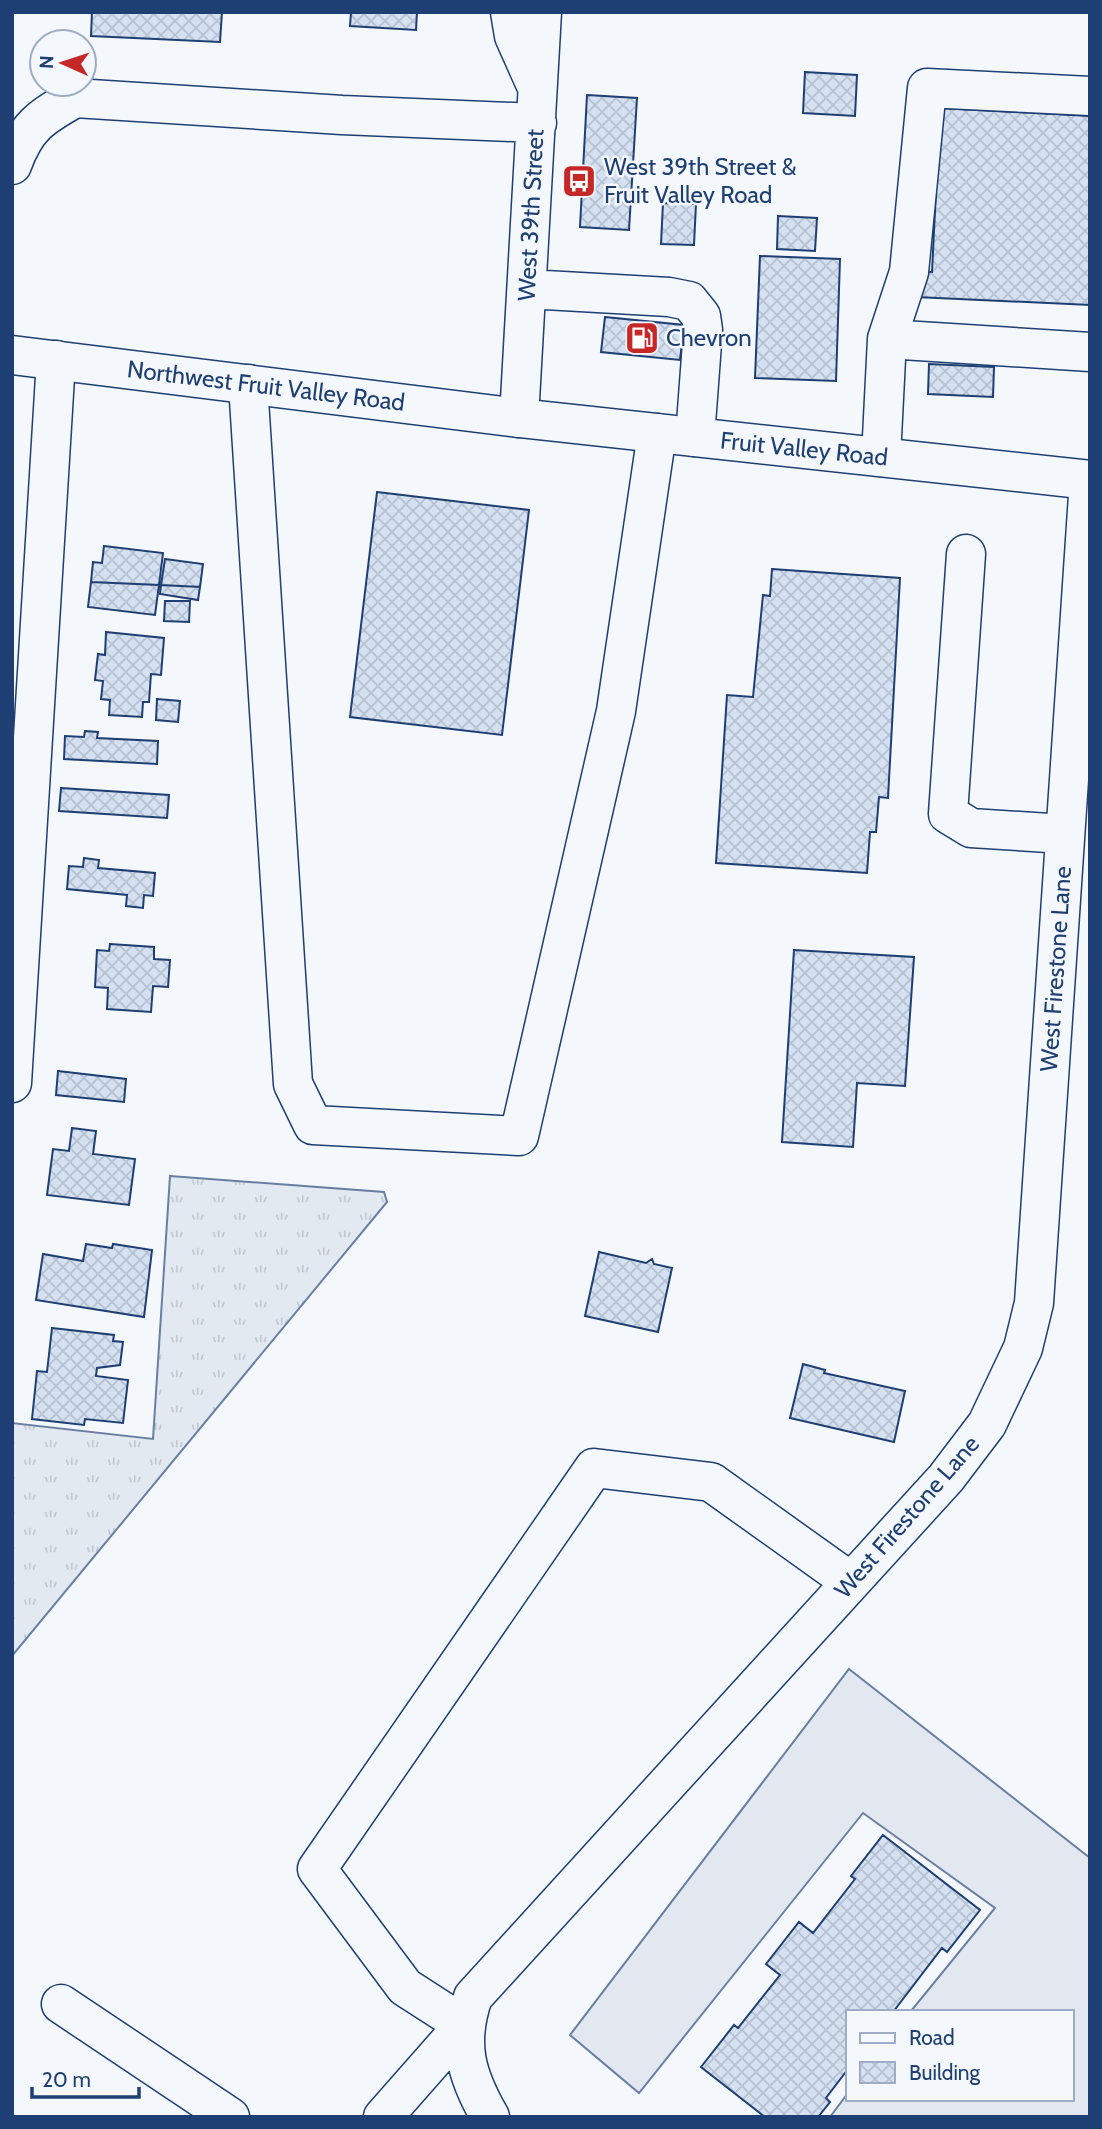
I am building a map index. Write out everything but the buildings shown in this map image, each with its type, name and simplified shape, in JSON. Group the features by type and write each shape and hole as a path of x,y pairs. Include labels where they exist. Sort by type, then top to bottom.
{"street":[{"path":"510,12 514,36 538,107"},
{"name":"West 39th Street","path":"519,418 542,12"},
{"path":"538,107 569,12"},
{"path":"881,457 887,340 909,272 927,88 1090,96"},
{"path":"12,165 19,145 38,118 75,98 342,115 538,107"},
{"path":"527,289 669,297 689,301 701,316 703,330 695,437"},
{"path":"887,340 1090,352"},
{"name":"Northwest Fruit Valley Road","path":"12,355 519,418"},
{"path":"12,1083 56,360"},
{"path":"248,384 293,1084 313,1125 519,1136 616,711 657,433"},
{"name":"Fruit Valley Road","path":"519,418 1089,480"},
{"name":"West Firestone Lane","path":"482,2103 467,2069 464,2025 473,1997 946,1478 987,1424 1023,1348 1034,1303 1076,873 1064,834 1089,480"},
{"path":"966,554 948,814 971,828 1064,834"},
{"path":"383,2117 464,2025 405,1987 317,1869 594,1468 711,1482 851,1582"},
{"path":"61,2004 230,2117"}],"green space":[{"path":"170,1176 384,1192 387,1202 12,1656 12,1423 153,1439"}],"shaded area":[{"path":"849,1669 1090,1858 1090,2117 830,2117 846,2096 846,2101 1074,2101 1074,2010 912,2010 995,1908 863,1813 639,2093 570,2035"}],"place":[{"name":"West 39th Street & Fruit Valley Road","path":"579,181"},
{"name":"Chevron","path":"642,338"}]}
